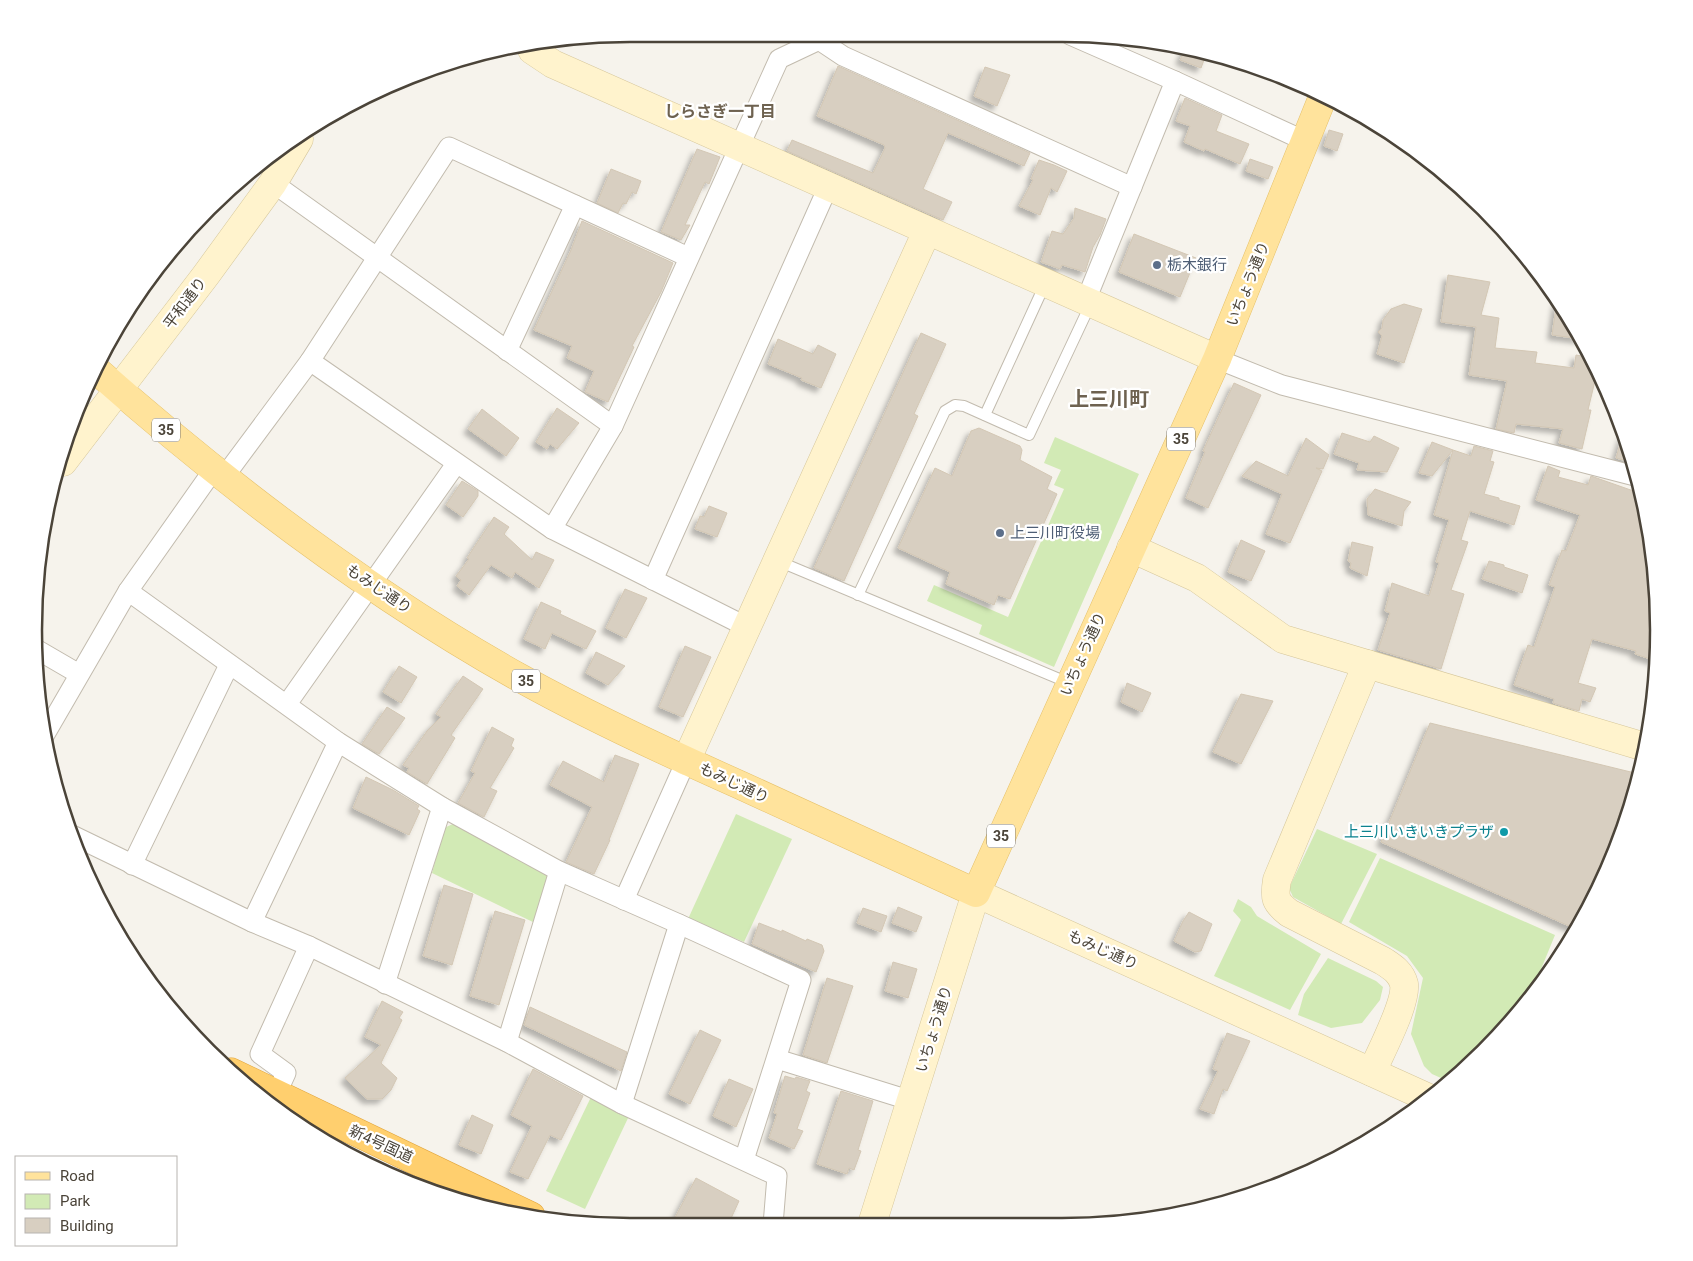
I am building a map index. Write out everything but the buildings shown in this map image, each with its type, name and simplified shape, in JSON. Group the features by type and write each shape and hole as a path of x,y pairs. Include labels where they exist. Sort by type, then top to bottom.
{"highway":[{"name":"新4号国道","path":"261,1087 508,1205"}],"main road":[{"name":"いちょう通り","path":"976,893 1217,359 1321,102"},
{"name":"もみじ通り","path":"101,375 219,473 371,585 467,647 598,720 976,893"}],"street":[{"path":"552,529 613,426 779,59 815,42"},
{"path":"830,42 843,56 1132,187"},
{"path":"1101,44 1305,141"},
{"path":"534,51 553,64 927,231 1282,386 1629,474"},
{"path":"1088,301 1175,80"},
{"path":"51,724 128,591 219,473 310,361 449,147 688,257"},
{"name":"平和通り","path":"71,452 206,275 273,183 292,150"},
{"path":"273,183 613,426"},
{"path":"653,580 828,187"},
{"path":"508,351 575,205"},
{"path":"624,900 927,231"},
{"path":"310,361 552,529 747,628"},
{"path":"287,704 456,464"},
{"path":"1131,548 1197,578 1283,639 1639,745"},
{"path":"128,591 338,742 442,807 559,871 801,980 744,1160"},
{"path":"43,653 80,674"},
{"path":"132,865 230,664"},
{"path":"1367,664 1277,880 1274,896 1279,906 1289,913 1397,970 1404,984 1402,1001 1372,1072"},
{"path":"252,922 338,742"},
{"path":"385,984 442,807"},
{"path":"81,840 252,922 309,946 507,1042 622,1104 777,1176 774,1218"},
{"path":"507,1042 559,871"},
{"name":"もみじ通り","path":"976,893 1422,1095"},
{"name":"いちょう通り","path":"874,1218 976,893"},
{"path":"622,1104 679,924"},
{"path":"276,1095 286,1073 260,1054 309,946"},
{"path":"777,1059 912,1101"}],"lane":[{"path":"985,415 1046,283"},
{"path":"858,595 945,411 955,405 964,406 1029,435 1088,301"},
{"path":"777,561 1070,683"}],"green space":[{"path":"1055,437 1139,474 1054,667 979,634 982,625 927,601 934,585 1008,617 1064,489 1054,485 1061,470 1044,463"},
{"path":"736,814 792,839 744,942 688,919"},
{"path":"455,823 545,870 550,879 535,923 432,873 444,828"},
{"path":"1317,829 1377,854 1341,924 1293,897 1289,888"},
{"path":"1380,858 1555,935 1539,974 1529,988 1505,1018 1443,1079 1432,1074 1424,1066 1411,1034 1423,978 1407,956 1349,922"},
{"path":"1238,899 1251,907 1257,916 1321,954 1290,1010 1214,976 1241,920 1233,911"},
{"path":"1328,958 1376,981 1383,987 1380,1000 1362,1023 1331,1028 1298,1015 1304,994"},
{"path":"591,1097 629,1116 585,1209 546,1191"}],"place":[{"name":"栃木銀行","path":"1157,265"},
{"name":"上三川町役場","path":"1000,533"},
{"name":"上三川いきいきプラザ","path":"1504,832"}],"district":[{"name":"しらさぎ一丁目","path":"720,111"},
{"name":"上三川町","path":"1109,399"}]}
